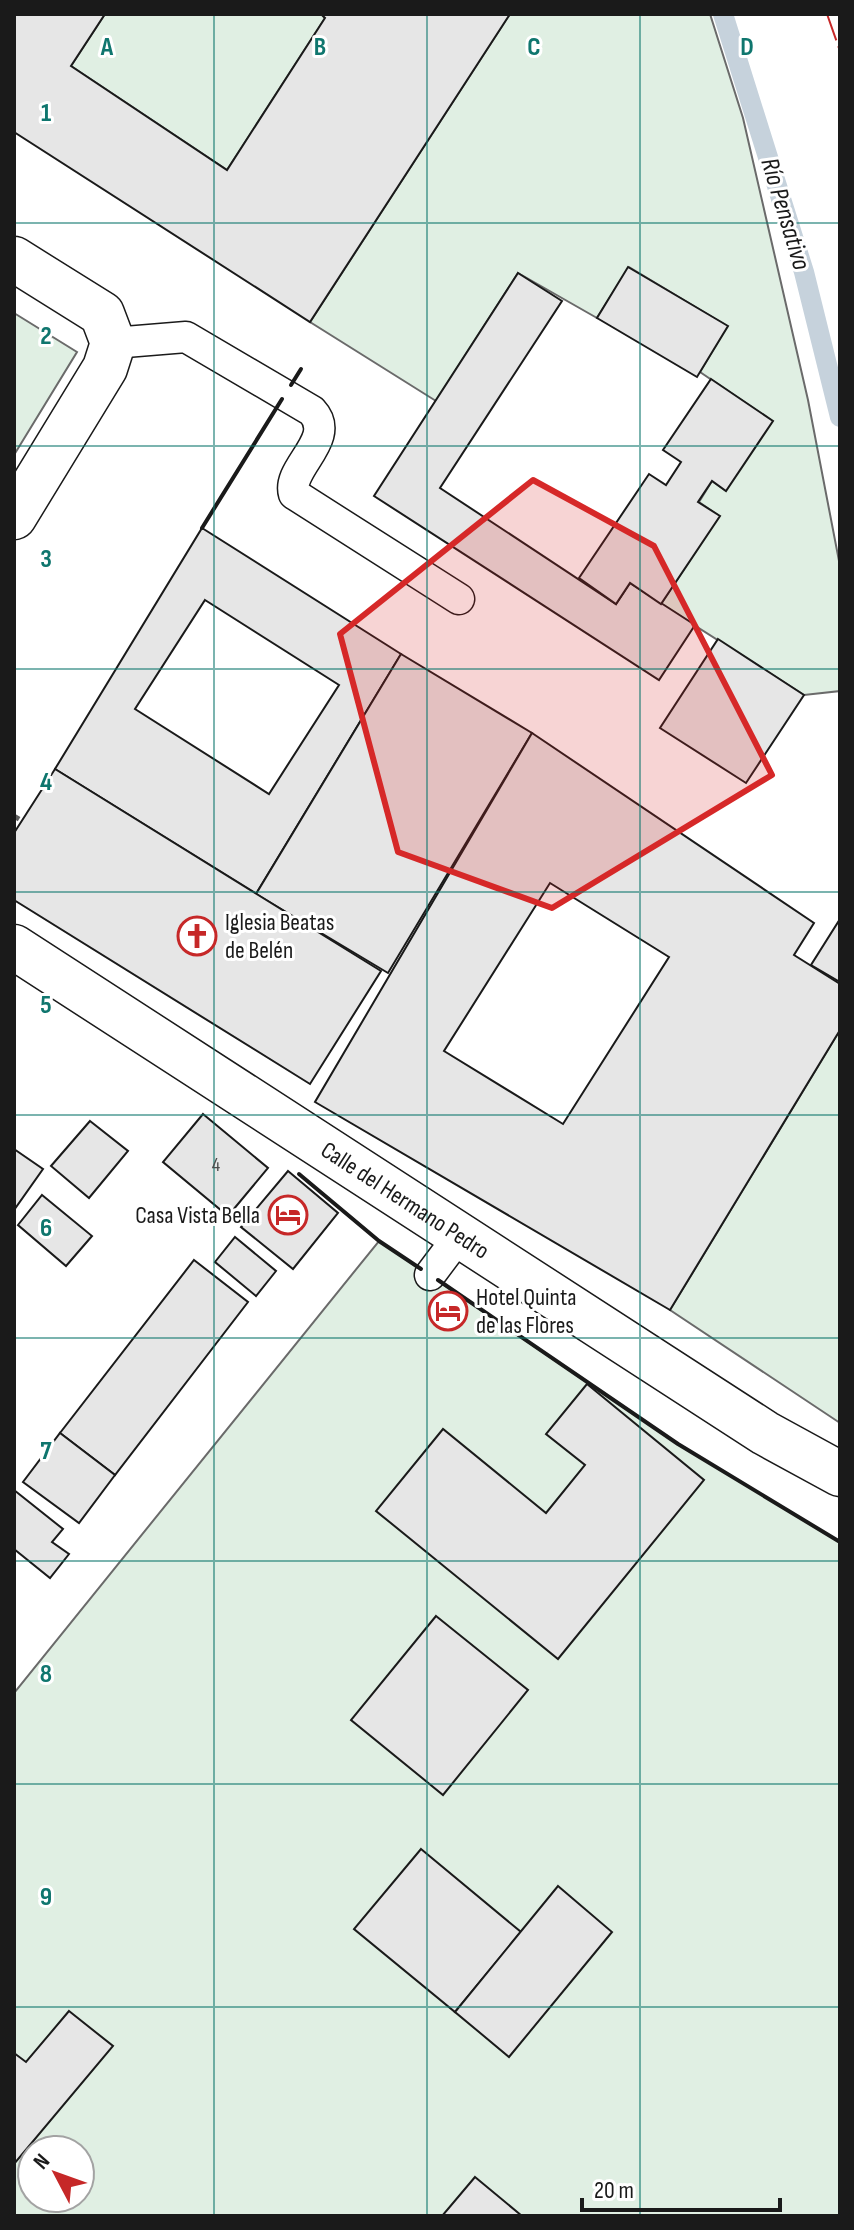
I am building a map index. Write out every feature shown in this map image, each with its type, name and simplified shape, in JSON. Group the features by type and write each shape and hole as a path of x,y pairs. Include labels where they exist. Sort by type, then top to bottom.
{"street":[{"path":"14,259 102,314 113,343 105,368 14,517"},
{"name":"Calle del Hermano Pedro","path":"14,947 765,1433 840,1474"}],"lane":[{"path":"113,343 186,337 312,411 319,429 313,449 292,485 294,494 459,599"},
{"path":"430,1275 460,1235"}],"path":[{"path":"14,816 22,821"}],"highlighted area":[{"path":"533,480 654,546 772,775 552,908 398,852 340,634"}],"green space":[{"path":"105,14 321,14 325,18 227,170 71,66"},
{"path":"510,14 710,14 743,118 808,400 840,566 840,691 804,695 661,604 719,516 699,502 712,481 725,490 772,421 700,372 727,326 629,267 597,318 518,273 436,401 310,322"},
{"path":"14,313 77,352 14,455"},
{"path":"840,1030 840,1423 670,1310"},
{"path":"379,1241 678,1444 840,1542 840,2216 14,2216 14,1693"}],"building":[{"path":"14,14 105,14 71,66 227,170 325,18 321,14 510,14 310,322 14,132"},
{"path":"628,267 728,326 697,377 597,318"},
{"path":"518,273 562,301 440,488 616,604 630,583 695,625 659,680 374,496"},
{"path":"711,379 773,421 726,491 712,481 698,502 720,516 661,604 630,583 616,604 579,578 649,474 666,485 681,462 663,450"},
{"path":"202,528 401,654 256,894 55,769","holes":["205,600 339,685 269,794 135,709"]},
{"path":"718,639 804,695 746,783 660,728"},
{"path":"401,654 532,733 388,973 256,894"},
{"path":"532,733 814,923 794,955 840,984 840,1030 670,1310 315,1102","holes":["550,883 669,957 563,1124 444,1051"]},
{"name":"Iglesia Beatas de Belén","path":"55,769 381,971 310,1084 14,900 14,833"},
{"path":"840,919 840,982 811,965"},
{"path":"203,1114 268,1168 228,1216 163,1162"},
{"path":"90,1121 128,1151 89,1198 51,1166"},
{"path":"14,1149 43,1169 14,1210"},
{"path":"288,1171 338,1213 293,1269 241,1227"},
{"path":"42,1195 92,1236 66,1266 18,1225"},
{"path":"235,1237 276,1271 256,1296 215,1262"},
{"path":"194,1260 248,1302 115,1475 60,1433"},
{"path":"587,1384 704,1480 558,1659 376,1511 443,1429 546,1513 585,1465 546,1434"},
{"path":"60,1433 115,1475 79,1523 23,1482"},
{"path":"14,1490 63,1529 52,1542 69,1554 50,1578 14,1549"},
{"path":"436,1616 528,1690 443,1795 351,1720"},
{"path":"421,1849 521,1932 455,2012 354,1929"},
{"path":"558,1886 612,1932 509,2057 455,2012"},
{"path":"69,2011 113,2046 39,2134 16,2134 14,2164 14,2053 26,2062"},
{"path":"475,2177 522,2216 442,2216"}],"waterway":[{"name":"Río Pensativo","path":"723,14 804,272 840,417"}],"wall":[{"path":"291,385 301,369"},
{"path":"202,528 282,399"},
{"path":"299,1174 379,1241 421,1269"},
{"path":"438,1280 678,1444 840,1542"}],"power":[{"path":"827,14 840,51"}],"place":[{"name":"Iglesia Beatas de Belén","path":"197,936"},
{"name":"Casa Vista Bella","path":"288,1215"},
{"name":"Hotel Quinta de las Flores","path":"448,1311"}]}
